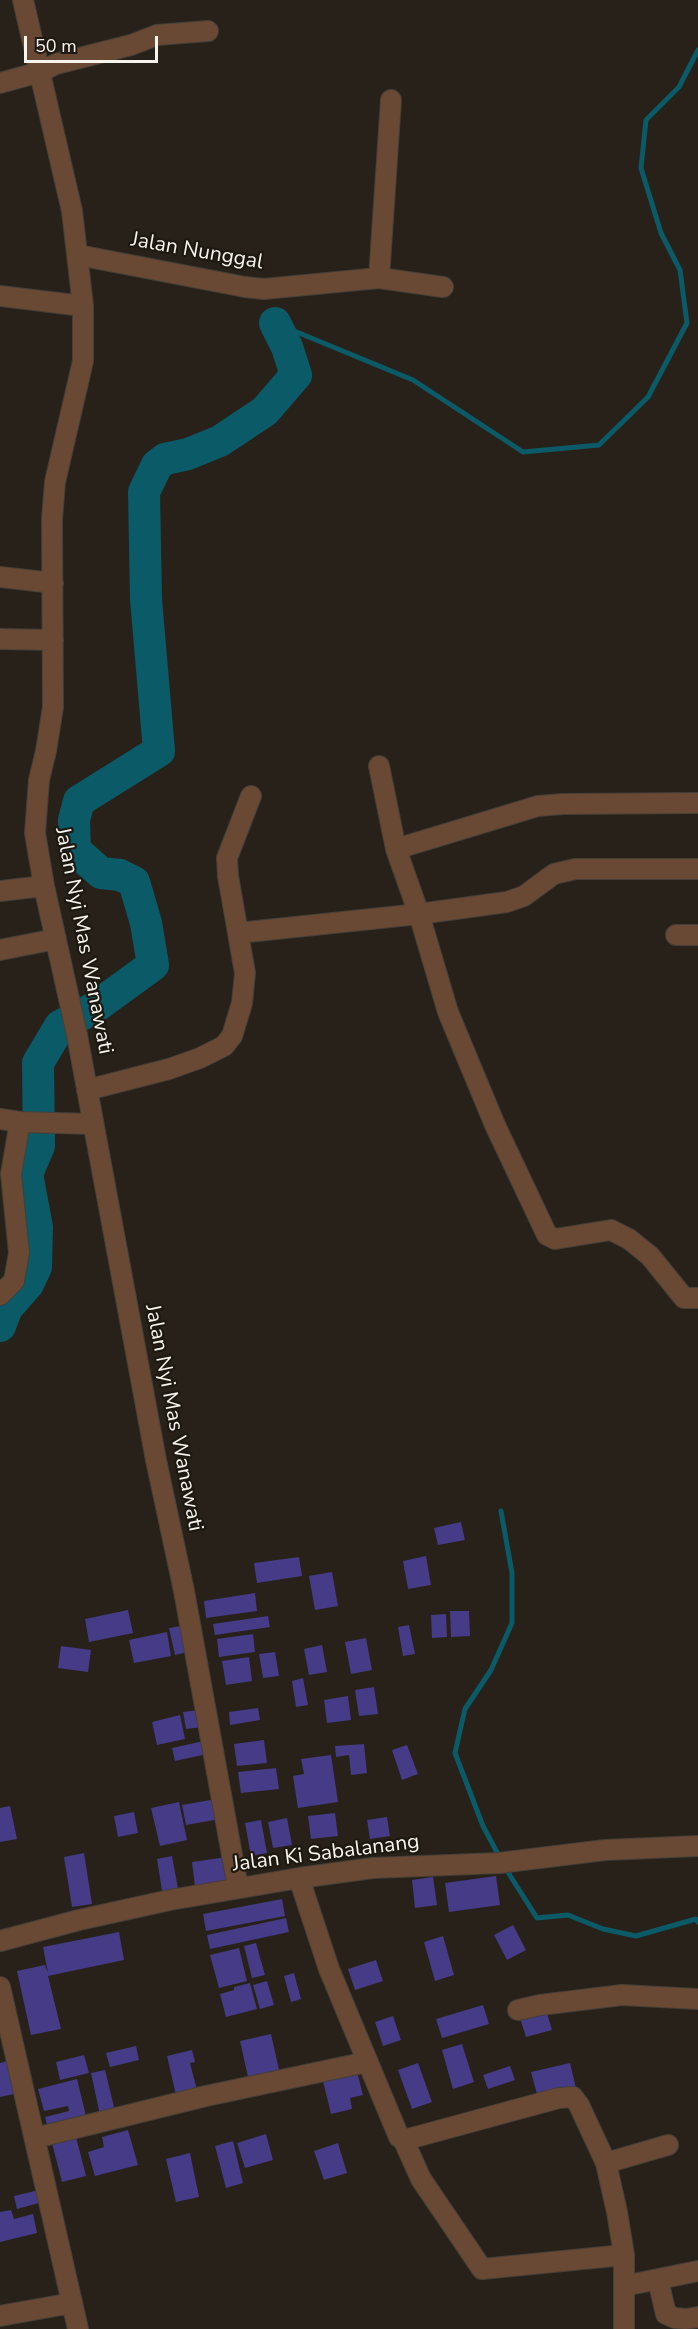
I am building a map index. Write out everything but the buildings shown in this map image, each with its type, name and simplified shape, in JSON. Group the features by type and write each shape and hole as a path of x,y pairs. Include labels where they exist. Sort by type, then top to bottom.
{"street":[{"name":"Jalan Nyi Mas Wanawati","path":"23,0 72,211 83,306 83,361 55,482 52,519 53,707 39,780 35,833 69,994 156,1460 184,1591 238,1888"},
{"path":"0,82 40,72 56,64 131,45 158,35 208,31"},
{"path":"379,278 391,100"},
{"name":"Jalan Nunggal","path":"78,255 264,289 379,278 443,287"},
{"path":"0,296 83,306"},
{"path":"0,577 53,583"},
{"path":"0,639 52,640"},
{"path":"379,766 396,849 419,914 448,1012 547,1235 555,1239 611,1230 628,1239 650,1256 684,1298 698,1299"},
{"path":"87,1090 169,1069 200,1058 224,1046 232,1036 242,1003 244,963 228,876 227,858 251,796"},
{"path":"396,849 538,806 698,803"},
{"path":"238,933 419,914 507,902 524,896 554,874 575,869 698,869"},
{"path":"0,891 45,886"},
{"path":"676,935 698,935"},
{"path":"0,950 56,939"},
{"path":"0,1119 51,1124 93,1124"},
{"path":"0,1295 14,1281 18,1261 18,1240 6,1196 13,1157 23,1122"},
{"name":"Jalan Ki Sabalanang","path":"0,1941 159,1902 298,1878 373,1868 503,1862 605,1850 698,1846"},
{"path":"298,1878 329,1969 394,2128 399,2137 403,2139 421,2179 482,2269 624,2255"},
{"path":"0,1988 78,2329"},
{"path":"518,2010 540,2005 622,1995 698,1999"},
{"path":"35,2138 206,2096 367,2062"},
{"path":"403,2139 485,2120 559,2098 573,2097 606,2163 624,2255 624,2329"},
{"path":"606,2163 668,2145"},
{"path":"624,2286 698,2271"},
{"path":"658,2280 666,2314 675,2318 698,2317"},
{"path":"0,2316 72,2302"}],"waterway":[{"path":"275,323 413,380 523,452 599,445 648,397 687,323 680,270 661,233 641,168 646,120 679,87 698,50"},
{"path":"0,1326 7,1308 28,1284 36,1267 37,1227 27,1174 39,1146 38,1063 60,1026 94,1008 153,965 146,923 134,882 120,875 101,873 75,850 74,820 79,801 159,751 146,599 144,492 157,465 165,459 188,454 220,441 265,411 296,375 287,347 275,323"},
{"path":"500,1858 483,1826 455,1753 465,1709 491,1670 512,1623 512,1573 501,1511"},
{"path":"504,1866 537,1918 568,1915 603,1929 636,1936 696,1919 698,1922"}]}
